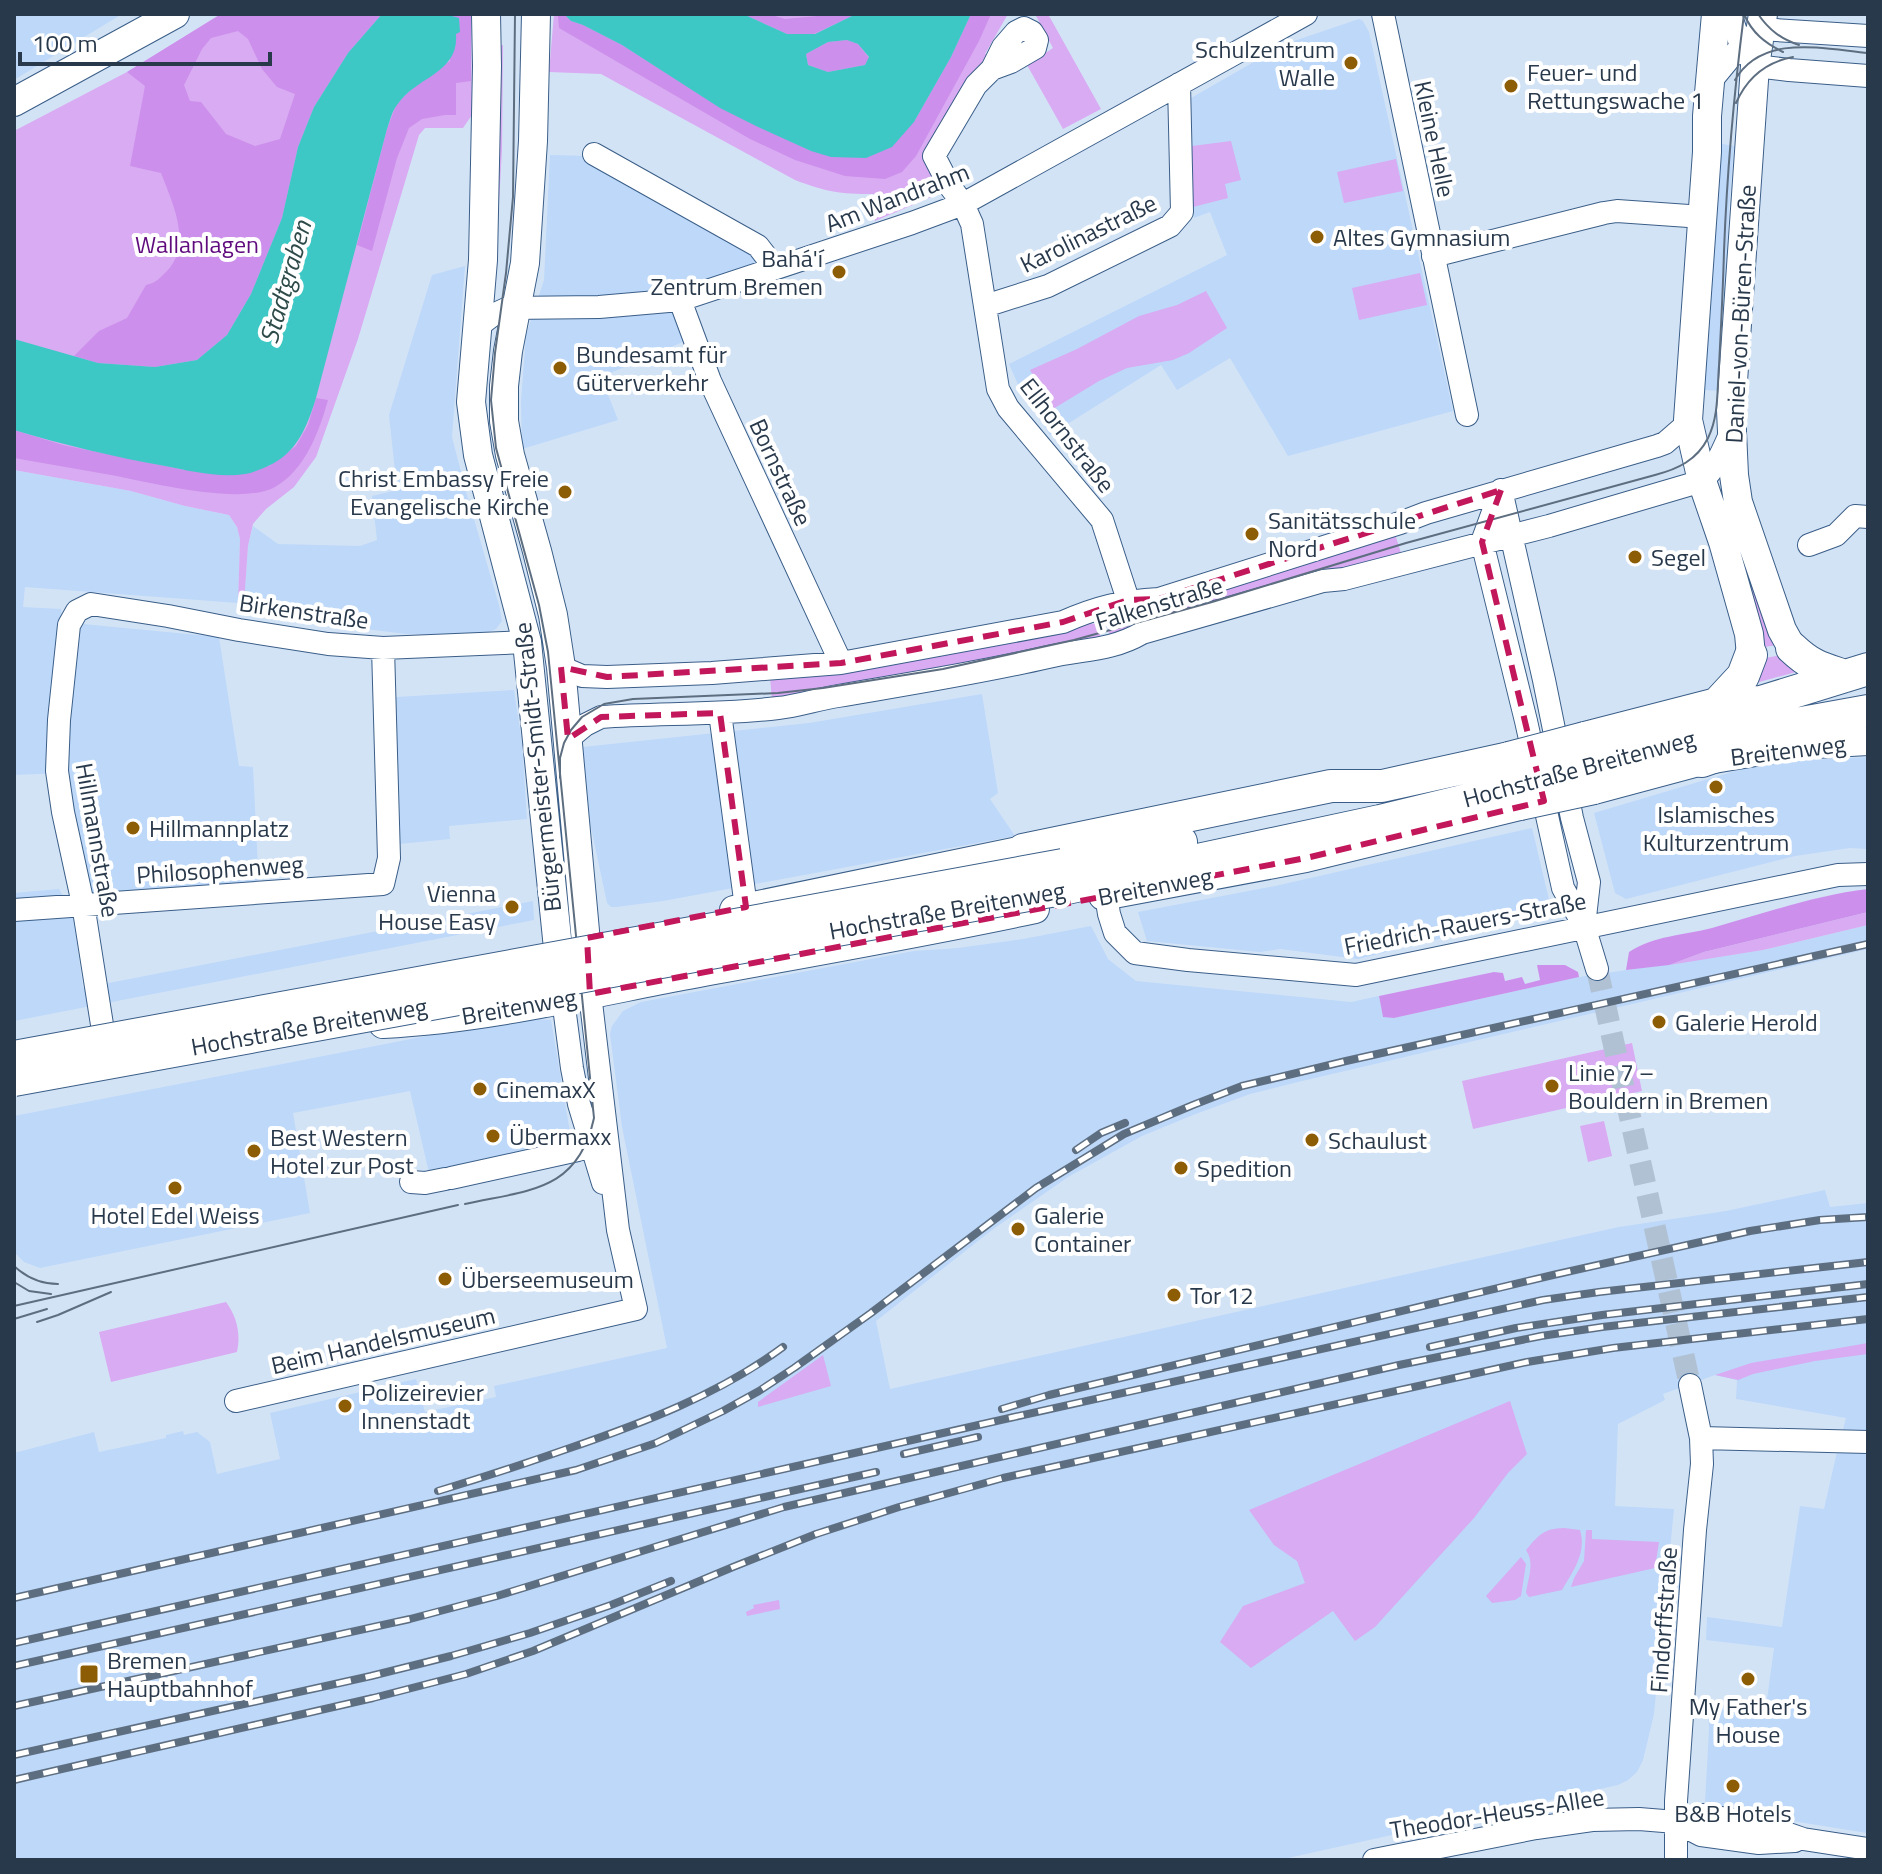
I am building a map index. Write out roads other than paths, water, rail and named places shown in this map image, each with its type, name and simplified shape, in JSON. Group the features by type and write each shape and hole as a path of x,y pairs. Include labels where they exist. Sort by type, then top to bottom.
{"highway":[{"path":"1792,648 1815,666 1860,678"},
{"path":"1590,765 1717,704 1743,676 1751,655"},
{"path":"1717,704 1761,702 1860,678"},
{"name":"Hochstraße Breitenweg","path":"14,1057 1365,824 1590,765 1661,751 1860,678"},
{"path":"1661,751 1697,748 1785,726 1868,711"},
{"path":"1702,761 1747,745 1785,726"},
{"path":"1023,850 1331,786 1515,784"},
{"name":"Hochstraße Breitenweg","path":"14,1080 1065,877 1174,843 1338,807 1382,786"}],"main road":[{"name":"Bürgermeister-Smidt-Straße","path":"486,14 483,260 471,402 478,455 527,642 556,944 576,996"},
{"name":"Bürgermeister-Smidt-Straße","path":"536,14 533,141 525,263 508,351 504,421 510,455 553,615 561,667 587,938 576,996"},
{"name":"Daniel-von-Büren-Straße","path":"1716,14 1688,423 1749,634 1751,655"},
{"path":"14,102 162,18"},
{"name":"Daniel-von-Büren-Straße","path":"1755,39 1731,432 1738,502 1782,630 1792,648"},
{"name":"Breitenweg","path":"1590,765 1702,761 1796,745 1868,741"},
{"name":"Breitenweg","path":"14,1091 382,1024 426,1022 576,996 1306,858 1515,784"},
{"path":"14,1043 556,944 1023,850"},
{"path":"370,978 361,1000 362,1013 369,1020 382,1024"}],"street":[{"name":"Am Wandrahm","path":"518,307 599,307 680,300 912,223 963,204 1306,14"},
{"name":"Kleine Helle","path":"1383,14 1467,415"},
{"name":"Daniel-von-Büren-Straße","path":"1730,14 1755,39"},
{"path":"1710,82 1755,39 1868,36"},
{"path":"1755,39 1789,70 1868,76"},
{"name":"Ellhornstraße","path":"992,69 976,85 934,156 972,224 998,389 1008,408 1102,520 1128,600"},
{"name":"Karolinastraße","path":"985,306 1048,286 1170,226 1182,212 1179,84"},
{"path":"594,154 758,246 775,268"},
{"path":"1433,256 1617,211 1703,217"},
{"name":"Bornstraße","path":"680,300 710,381 841,663"},
{"path":"477,327 498,312 518,307"},
{"name":"Falkenstraße","path":"561,667 582,676 607,677 841,663 1063,622 1128,600 1159,599 1501,490 1665,443 1688,423"},
{"path":"1704,473 1721,456 1731,432"},
{"path":"1665,443 1738,502"},
{"name":"Falkenstraße","path":"568,739 601,717 782,708 824,698 968,675 1069,652 1099,650 1127,642 1142,633 1323,581 1344,579 1549,526 1704,473"},
{"path":"1501,490 1572,818 1589,882 1584,926"},
{"path":"1501,490 1482,542 1563,888 1584,926 1597,969"},
{"path":"1809,545 1836,535 1855,516 1868,517"},
{"name":"Birkenstraße","path":"77,611 91,604 328,644 383,648 527,642"},
{"name":"Hillmannstraße","path":"77,611 69,625 57,771 83,904 106,1050 102,1064 93,1075"},
{"name":"Philosophenweg","path":"14,910 383,884 389,858 383,648"},
{"path":"720,713 746,907"},
{"name":"Friedrich-Rauers-Straße","path":"1106,895 1115,933 1135,953 1356,975 1838,875 1868,874"},
{"name":"Bürgermeister-Smidt-Straße","path":"576,996 574,1080 598,1142 636,1309"},
{"path":"411,1182 425,1183 598,1142"},
{"name":"Beim Handelsmuseum","path":"236,1401 636,1309"},
{"name":"Findorffstraße","path":"1676,1860 1695,1530 1702,1464 1701,1438 1690,1385"},
{"path":"1701,1438 1868,1442"},
{"name":"Theodor-Heuss-Allee","path":"1374,1860 1490,1836 1592,1820 1676,1822 1703,1815 1760,1824 1803,1839 1868,1849"}],"water":[{"name":"Stadtgraben","path":"382,14 450,14 459,18 460,32 456,34 451,58 435,74 405,95 392,113 316,398 305,429 294,446 278,461 254,472 215,475 108,455 14,430 14,339 98,363 155,367 197,360 227,335 251,294 282,218 298,147 314,107 348,53"},
{"path":"564,14 743,14 787,34 815,34 856,14 971,14 914,122 892,147 866,158 831,157 756,126 720,108 622,45 571,21","holes":["847,40 858,44 869,57 865,65 828,72 808,65 806,54 828,42"]}],"tunnel":[{"path":"1597,969 1690,1385"}],"tram line":[{"path":"465,1204 529,1190 563,1174 576,1161 594,1118 548,652 539,605 496,448 491,400 513,197 515,14"},
{"path":"1744,14 1760,37 1783,52"},
{"path":"560,778 560,758 571,730 582,717 604,704 633,699 823,688 943,669 1074,640 1406,543 1663,473 1686,462 1704,446 1716,412 1729,162 1744,14"},
{"path":"1758,14 1776,33 1799,45"},
{"path":"1735,80 1747,65 1761,55 1777,50 1814,47 1868,53"},
{"path":"1736,103 1758,72 1793,57"},
{"path":"14,1306 458,1205"},
{"path":"14,1266 34,1280 58,1284"},
{"path":"14,1282 29,1291 51,1294"},
{"path":"37,1322 111,1292"},
{"path":"14,1319 47,1309"}],"railway":[{"path":"14,1598 576,1470 656,1443 723,1411 794,1368 1036,1188 1124,1134 1242,1086 1868,944"},
{"path":"1076,1150 1101,1133 1125,1123"},
{"path":"1002,1409 1049,1395 1553,1275 1750,1231 1820,1220 1868,1217"},
{"path":"14,1643 1543,1300 1868,1262"},
{"path":"1430,1347 1516,1328 1602,1315 1868,1284"},
{"path":"14,1706 410,1619 497,1596 784,1507 1399,1365 1602,1327 1868,1297"},
{"path":"14,1780 466,1674 533,1651 816,1534 1003,1478 1527,1362 1613,1348 1868,1319"},
{"path":"438,1491 551,1455 652,1418 733,1380 783,1347"},
{"path":"904,1454 978,1437"},
{"path":"14,1666 876,1472"},
{"path":"14,1755 451,1656 530,1633 671,1581"}],"place":[{"name":"Schulzentrum Walle","path":"1351,63"},
{"name":"Feuer- und Rettungswache 1","path":"1511,86"},
{"name":"Altes Gymnasium","path":"1317,237"},
{"name":"Bahá'í Zentrum Bremen","path":"839,272"},
{"name":"Bundesamt für Güterverkehr","path":"560,368"},
{"name":"Christ Embassy Freie Evangelische Kirche","path":"565,492"},
{"name":"Sanitätsschule Nord","path":"1252,534"},
{"name":"Segel","path":"1635,557"},
{"name":"Islamisches Kulturzentrum","path":"1716,787"},
{"name":"Hillmannplatz","path":"133,828"},
{"name":"Vienna House Easy","path":"512,907"},
{"name":"Galerie Herold","path":"1659,1022"},
{"name":"Linie 7 – Bouldern in Bremen","path":"1552,1086"},
{"name":"CinemaxX","path":"480,1089"},
{"name":"Übermaxx","path":"493,1136"},
{"name":"Schaulust","path":"1312,1140"},
{"name":"Best Western Hotel zur Post","path":"254,1151"},
{"name":"Spedition","path":"1181,1168"},
{"name":"Hotel Edel Weiss","path":"175,1188"},
{"name":"Galerie Container","path":"1018,1229"},
{"name":"Überseemuseum","path":"445,1279"},
{"name":"Tor 12","path":"1174,1295"},
{"name":"Polizeirevier Innenstadt","path":"345,1406"},
{"name":"Bremen Hauptbahnhof","path":"89,1674"},
{"name":"My Father's House","path":"1748,1679"},
{"name":"B&B Hotels","path":"1733,1786"}],"park label":[{"name":"Wallanlagen","path":"197,244"}]}
